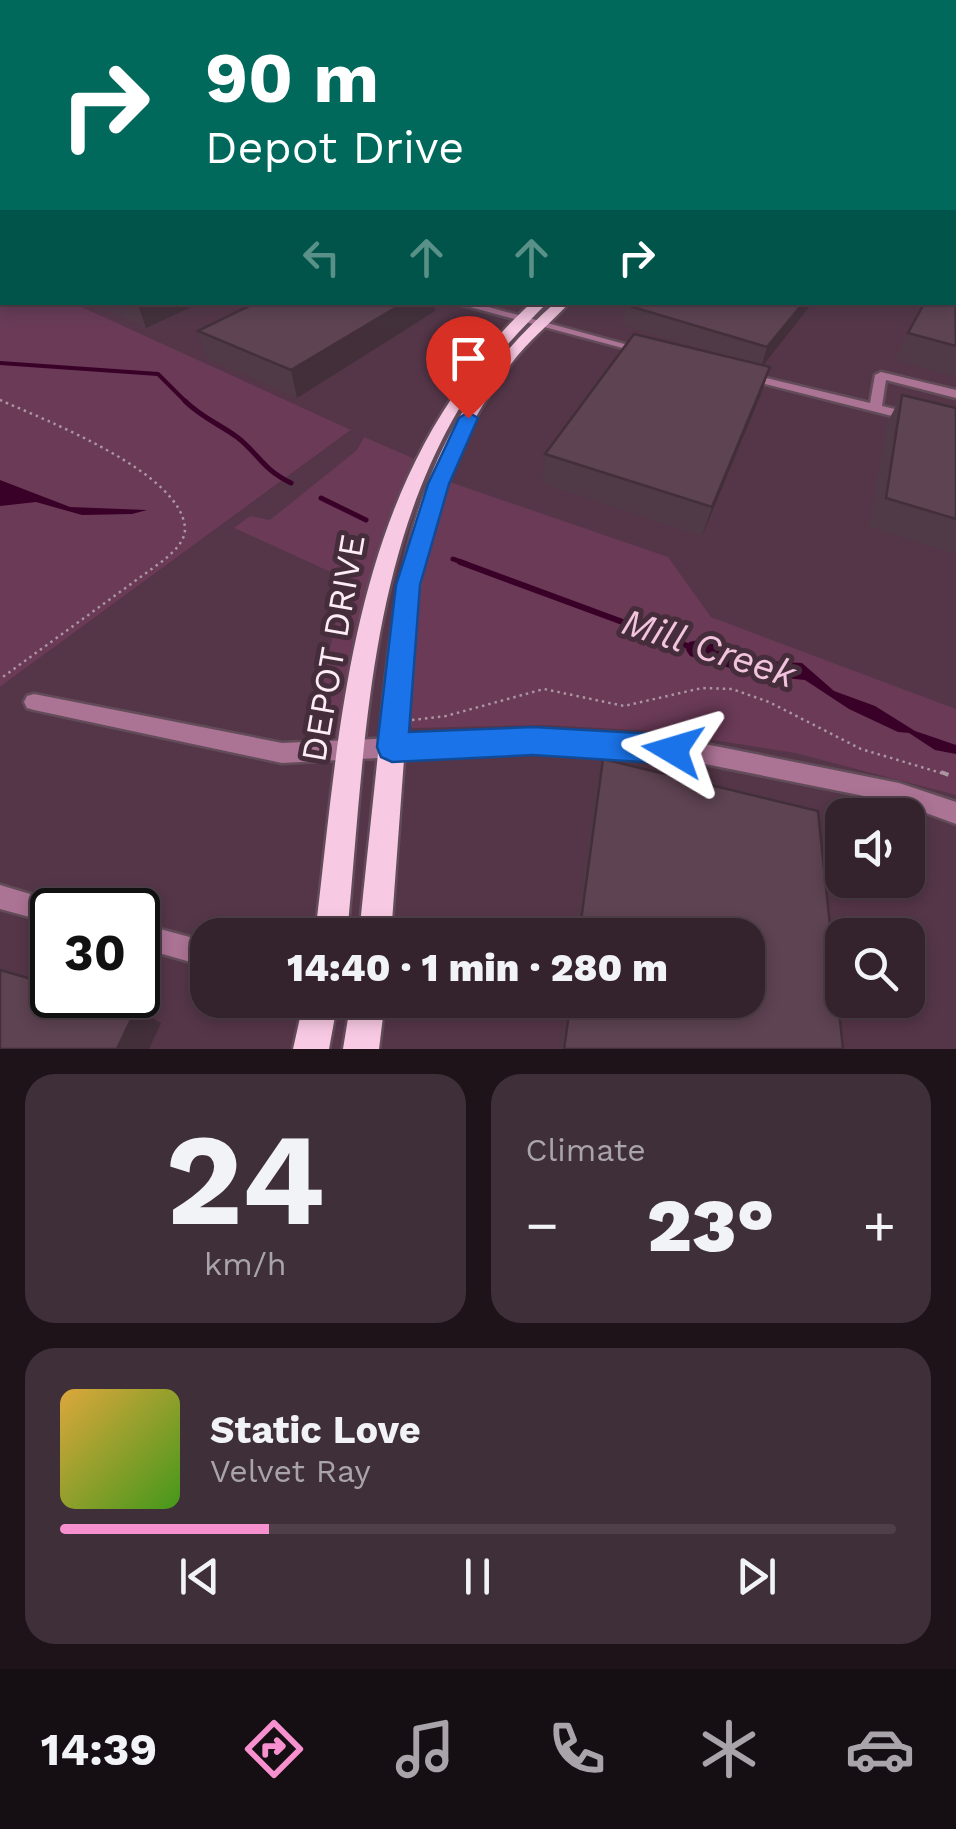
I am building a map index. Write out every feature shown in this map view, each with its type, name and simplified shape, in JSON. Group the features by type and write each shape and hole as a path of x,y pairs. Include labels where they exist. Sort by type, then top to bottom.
{"main road":[{"name":"DEPOT DRIVE","path":"333,918 352,749 369,635 388,545 421,461 461,390 533,315 557,305"},
{"name":"DEPOT DRIVE","path":"377,918 408,585 450,452 487,384 533,315"},
{"path":"311,1049 317,1018"},
{"path":"361,1049 365,1018"}],"street":[{"path":"474,305 533,315 660,355"},
{"path":"736,374 922,419"},
{"path":"875,408 881,375 956,394"},
{"path":"34,702 282,753 533,741 668,749 880,789 956,812"},
{"path":"0,897 30,905"},
{"path":"160,941 190,950"}],"path":[{"path":"0,400 98,446 167,489 179,503 185,531 181,544 164,560 0,679"},
{"path":"392,747 412,720 438,720 474,704 499,702 527,691 549,688 610,706 636,706 684,690 716,686 745,691 860,749 956,778"}],"shaded area":[{"path":"0,305 77,305 351,430 0,687"},
{"path":"77,305 956,305 956,1049 0,1049 0,687 350,431"},
{"path":"364,437 415,459 379,559 343,730 335,737 309,738 346,579 234,528 250,516 270,520 357,450"},
{"path":"447,481 668,557 711,617 956,709 956,795 795,753 656,731 543,725 412,728 406,718 420,587"}],"water":[{"path":"0,480 70,507 147,510 82,515 36,502 0,506"},
{"path":"703,639 747,660 802,663 834,691 875,706 915,731 956,745 956,754 935,750 909,733 898,732 849,709 805,680 753,675 690,656 686,650 689,642"}],"building":[{"path":"251,305 400,305 291,370 198,331"},
{"path":"626,305 802,305 767,347"},
{"path":"923,305 955,305 956,346 908,333"},
{"path":"634,334 770,367 712,507 545,454"},
{"path":"902,395 956,408 956,519 886,498"},
{"path":"603,759 818,811 829,918 825,918 825,1018 840,1018 843,1049 564,1049 568,1018 765,1018 765,918 581,918"},
{"path":"0,970 30,979 30,1018 132,1018 117,1049 0,1049"}],"waterway":[{"name":"Mill Creek","path":"0,363 158,374 185,401"},
{"name":"Mill Creek","path":"185,401 237,437 273,472 291,483"},
{"name":"Mill Creek","path":"321,498 366,520"},
{"name":"Mill Creek","path":"453,559 467,564"},
{"name":"Mill Creek","path":"460,562 693,648"}],"route":[{"path":"468,418 438,484 408,585 392,747 533,741 673,750"}]}
